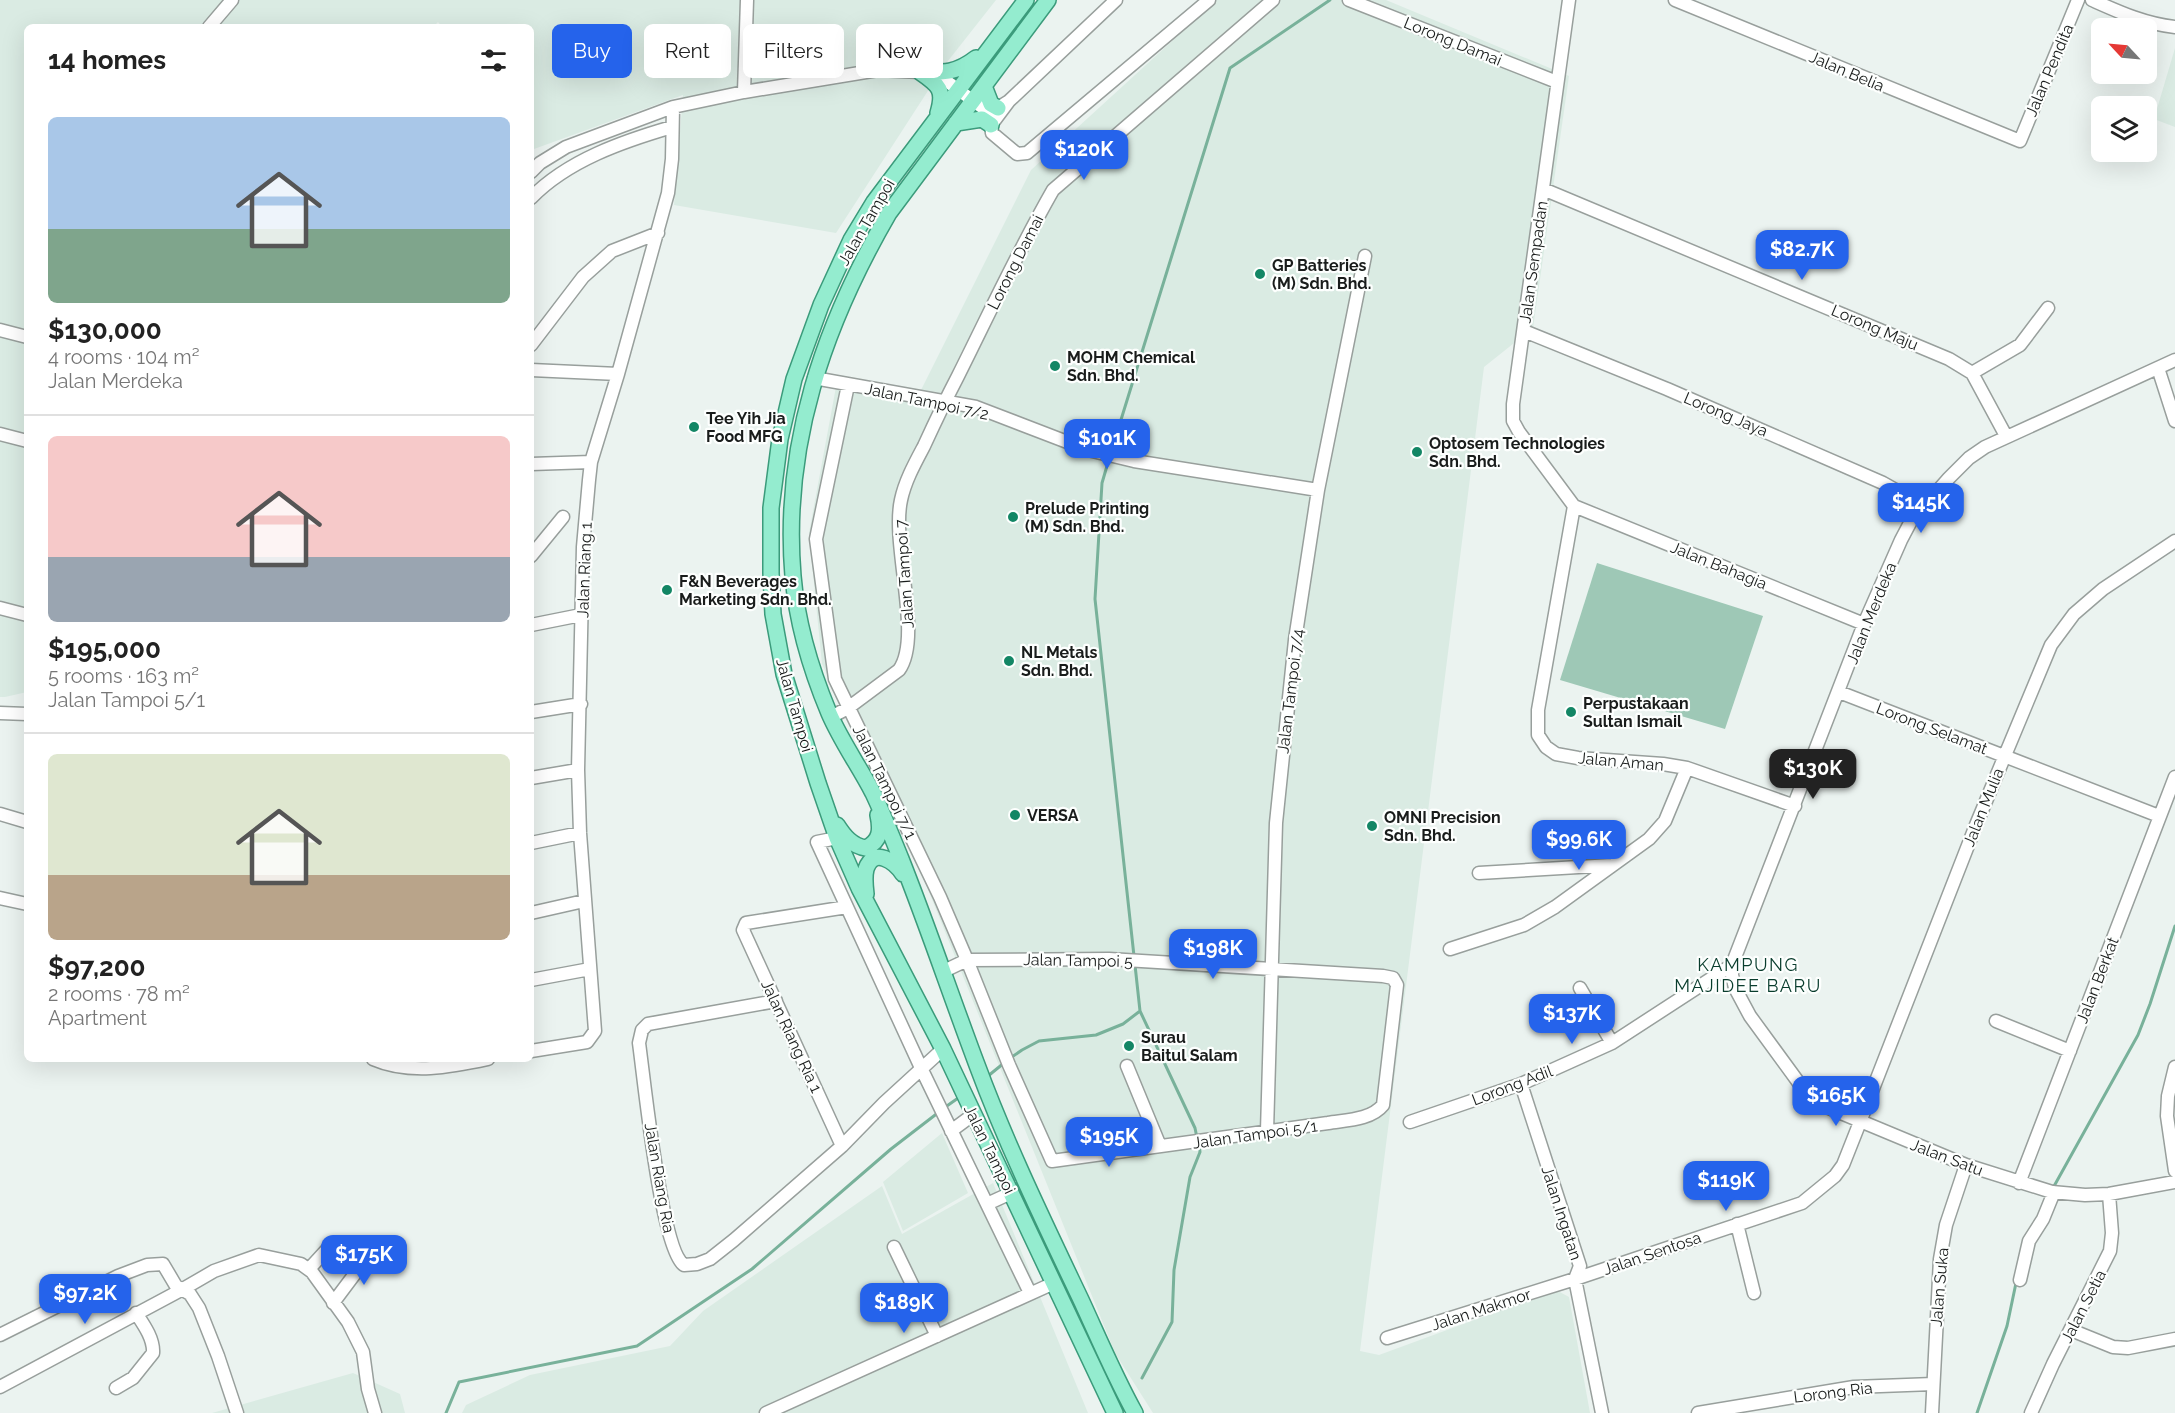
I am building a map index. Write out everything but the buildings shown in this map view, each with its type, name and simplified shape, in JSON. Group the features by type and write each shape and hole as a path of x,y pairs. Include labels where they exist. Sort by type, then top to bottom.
{"main road":[{"name":"Jalan Tampoi","path":"1026,0 874,202 851,240 821,305 794,379 780,439 771,508 773,614 784,674 837,838 867,903 943,1048 1115,1413"},
{"name":"Jalan Tampoi","path":"1048,0 907,189 872,242 840,307 814,378 800,440 791,509 793,576 798,615 809,663 831,717 873,794 910,882 978,1068 1008,1140 1064,1265 1135,1413"},
{"path":"943,73 960,69 988,48"},
{"path":"929,78 940,89 942,99 936,117"},
{"path":"984,86 991,104 1004,105"},
{"path":"957,123 981,119 991,125"},
{"path":"827,809 850,841 866,848 876,841 881,826 873,794"},
{"path":"867,903 865,871 877,858 882,857 892,861 910,882"}],"street":[{"path":"211,24 232,0"},
{"path":"744,92 747,0"},
{"path":"1116,0 1004,105 991,125 992,133 1017,154 1027,153 1209,0"},
{"name":"Lorong Damai","path":"945,402 1032,226 1053,190 1273,0"},
{"name":"Lorong Damai","path":"1349,0 1557,82"},
{"name":"Jalan Sempadan","path":"1569,0 1513,404 1513,421 1574,506"},
{"name":"Jalan Belia","path":"1675,0 2020,141"},
{"name":"Jalan Pendita","path":"2020,141 2078,0"},
{"path":"2092,0 2136,19 2175,27"},
{"path":"534,169 566,147 673,107 744,92 856,74"},
{"path":"939,78 959,89 987,111 1004,105"},
{"name":"Jalan Riang 1","path":"534,1051 587,1042 595,1031 584,901 578,770 583,547 591,462 668,193 672,159 673,107"},
{"path":"534,195 542,187 585,160 672,126"},
{"name":"Lorong Maju","path":"1543,189 1949,358 1972,373 2006,436"},
{"path":"534,341 583,277 612,251 658,233"},
{"name":"Jalan Tampoi 7/4","path":"1267,1131 1274,865 1281,766 1295,640 1318,490 1365,256"},
{"path":"1972,373 2020,345 2048,308"},
{"path":"0,330 24,336"},
{"name":"Lorong Jaya","path":"1524,331 1667,389 1883,483 1924,506"},
{"name":"Jalan Merdeka","path":"1732,964 1864,624 1911,521 1948,477 1969,458 2006,436 2175,360"},
{"path":"2158,368 2175,421"},
{"path":"534,370 618,374"},
{"name":"Jalan Tampoi 7/2","path":"814,378 976,407 1088,450 1134,462 1318,490"},
{"name":"Jalan Tampoi 7/1","path":"848,385 816,539 835,679 930,876 1052,1161"},
{"name":"Jalan Tampoi 7","path":"831,717 848,708 899,670 904,663 909,642 898,527 901,500 911,471 945,402"},
{"path":"0,434 24,440"},
{"path":"534,464 591,462"},
{"name":"Jalan Bahagia","path":"1574,506 1864,624"},
{"name":"Jalan Aman","path":"1574,506 1538,710 1538,735 1546,747 1556,754 1567,756 1687,768 1795,806"},
{"path":"534,552 563,517"},
{"name":"Jalan Mulia","path":"1860,1122 2004,756 2058,632 2074,614 2103,589 2175,541"},
{"path":"0,608 24,614"},
{"path":"534,625 581,615"},
{"name":"Lorong Selamat","path":"1839,692 2159,816"},
{"path":"534,712 581,704"},
{"path":"0,713 24,714"},
{"path":"1450,949 1524,925 1555,907 1649,839 1665,821 1687,768"},
{"path":"534,777 578,770"},
{"name":"Jalan Berkat","path":"2019,1183 2175,777"},
{"path":"0,814 24,821"},
{"path":"534,842 580,833"},
{"path":"837,838 817,842 922,1070 1030,1293"},
{"path":"1479,873 1613,865"},
{"path":"910,882 930,876"},
{"path":"0,898 24,903"},
{"path":"534,911 584,901"},
{"name":"Jalan Riang Ria 1","path":"842,1146 743,926 746,923 847,907"},
{"name":"Jalan Tampoi 5","path":"944,971 967,960 1124,960 1383,975 1393,978 1396,985 1383,1105"},
{"name":"Jalan Satu","path":"1732,964 1732,975 1741,1000 1795,1080 1815,1101 1966,1165 2053,1192 2085,1195 2109,1194 2175,1182"},
{"name":"Lorong Adil","path":"1410,1122 1521,1084 1612,1043 1732,964"},
{"path":"534,979 590,969"},
{"path":"1580,988 1612,1043"},
{"name":"Jalan Riang Ria","path":"776,1001 648,1024 642,1030 639,1043 662,1204 675,1253 684,1265 697,1264 710,1259 842,1146 943,1048"},
{"path":"1996,1021 2070,1051"},
{"path":"383,1062 432,1070 473,1062"},
{"path":"1127,1066 1163,1146"},
{"path":"2175,1067 2168,1096 2167,1116 2175,1170"},
{"name":"Jalan Ingatan","path":"1521,1084 1580,1266 1575,1279 1602,1413"},
{"name":"Jalan Tampoi 5/1","path":"1052,1161 1366,1116 1377,1112 1383,1105"},
{"path":"951,1131 971,1108"},
{"name":"Jalan Sentosa","path":"1575,1279 1802,1203 1820,1191 1843,1165 1860,1122"},
{"name":"Jalan Suka","path":"1932,1413 1940,1259 1946,1225 1966,1165"},
{"path":"2020,1280 2030,1241 2043,1219 2053,1192"},
{"path":"987,1204 1011,1193"},
{"name":"Jalan Setia","path":"2031,1413 2110,1251 2112,1233 2109,1194"},
{"path":"1737,1224 1754,1293"},
{"path":"309,1269 332,1244"},
{"path":"894,1247 937,1336"},
{"path":"0,1386 214,1271 259,1255 301,1264 309,1269 352,1329 363,1352 368,1389 375,1413"},
{"path":"333,1303 354,1275 352,1258"},
{"path":"0,1335 118,1276 147,1265 163,1264 176,1286 190,1294 208,1328 237,1413"},
{"name":"Jalan Makmor","path":"1387,1338 1575,1279"},
{"path":"766,1413 1054,1283"},
{"path":"116,1388 133,1378 153,1353 154,1349 148,1333 136,1313"},
{"path":"2072,1330 2113,1347 2128,1348 2175,1339"},
{"name":"Lorong Ria","path":"1698,1413 1854,1387 1933,1384"}],"shaded area":[{"path":"0,0 996,0 943,68 943,24 856,24 856,78 936,78 836,233 674,205 683,95 534,149 534,24 440,24 438,22 436,24 24,24 24,693 0,697"},
{"path":"1217,0 1386,0 1569,76 1533,328 1484,367 1360,1351 1379,1355 1556,1290 1569,1297 1590,1413 1153,1413 1115,1353 927,887 880,782 822,664 809,533 838,376 920,392 1031,170"},
{"path":"2175,48 2175,127 2157,120 2157,109"},
{"path":"942,1133 968,1193 903,1231 883,1182"},
{"path":"993,1183 1088,1413 462,1413 466,1405 530,1375 670,1346 703,1311 882,1186 902,1234"},
{"path":"353,1373 400,1394 405,1413 212,1413"}],"green space":[{"path":"1597,563 1763,616 1725,729 1560,680"}],"waterway":[{"path":"1111,452 1230,68 1330,0"},
{"path":"1109,459 1102,483 1095,599 1134,956"},
{"path":"2053,1188 2138,1035 2175,926"},
{"path":"1135,965 1140,1011 1195,1128 1197,1138"},
{"path":"1009,1059 1039,1041 1096,1035 1123,1024 1140,1011"},
{"path":"988,1076 1004,1063"},
{"path":"944,1108 961,1096"},
{"path":"446,1413 459,1382 637,1346 752,1269 891,1149 939,1112"},
{"path":"1142,1378 1172,1322 1174,1270 1190,1177 1200,1152 1199,1144"},
{"path":"1977,1413 2007,1326 2016,1283"}],"place":[{"name":"GP Batteries (M) Sdn. Bhd.","path":"1260,274"},
{"name":"MOHM Chemical Sdn. Bhd.","path":"1055,366"},
{"name":"Tee Yih Jia Food MFG","path":"694,427"},
{"name":"Optosem Technologies Sdn. Bhd.","path":"1417,452"},
{"name":"Prelude Printing (M) Sdn. Bhd.","path":"1013,517"},
{"name":"F&N Beverages Marketing Sdn. Bhd.","path":"667,590"},
{"name":"NL Metals Sdn. Bhd.","path":"1009,661"},
{"name":"Perpustakaan Sultan Ismail","path":"1571,712"},
{"name":"VERSA","path":"1015,815"},
{"name":"OMNI Precision Sdn. Bhd.","path":"1372,826"},
{"name":"Surau Baitul Salam","path":"1129,1046"}],"district":[{"name":"KAMPUNG MAJIDEE BARU","path":"1748,975"}]}
